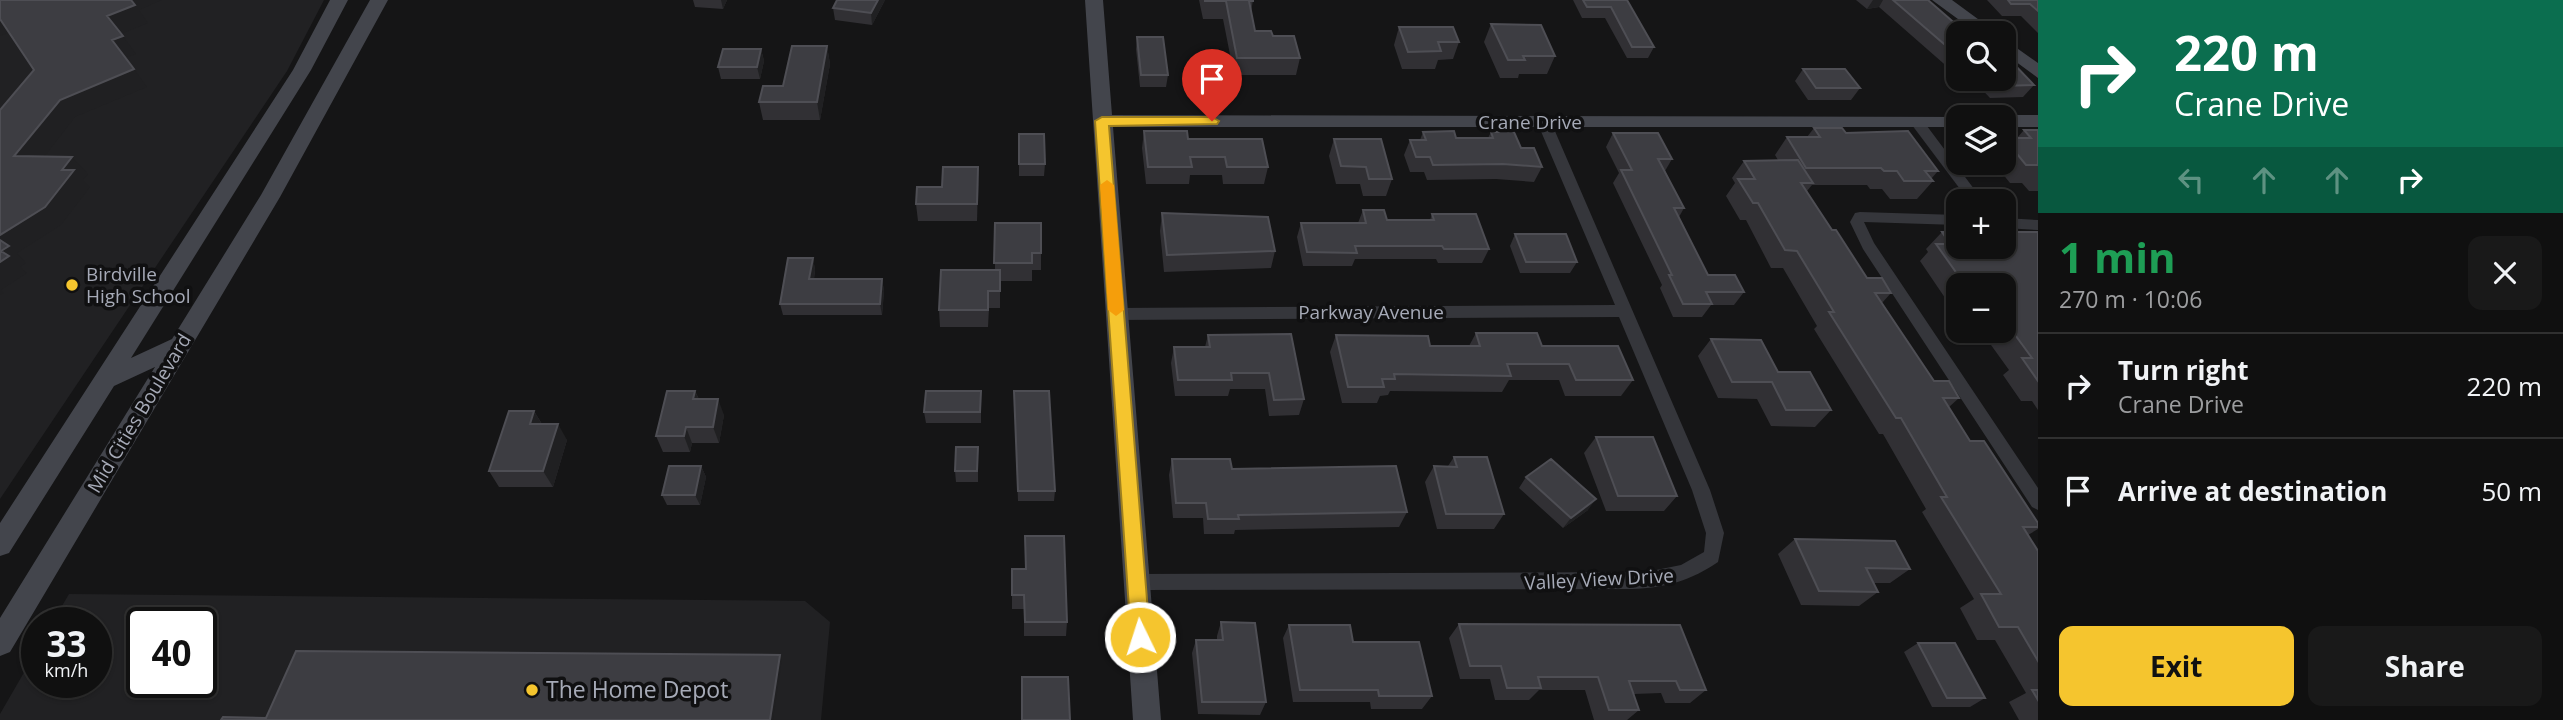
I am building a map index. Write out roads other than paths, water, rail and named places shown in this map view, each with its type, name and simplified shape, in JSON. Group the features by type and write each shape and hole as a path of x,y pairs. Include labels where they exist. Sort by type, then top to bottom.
{"main road":[{"path":"315,46 339,0"}],"street":[{"name":"Mid Cities Boulevard","path":"0,643 270,197 379,0"},
{"path":"1094,0 1147,720"},
{"path":"1941,0 1971,21"},
{"path":"0,545 315,46 356,43"},
{"path":"2016,54 2038,72"},
{"name":"Crane Drive","path":"1102,121 1946,121"},
{"path":"1916,121 1967,189"},
{"path":"2016,121 2038,121"},
{"name":"Valley View Drive","path":"1136,582 1602,582 1676,578 1696,569 1712,556 1715,533 1701,490 1544,122"},
{"path":"1946,220 1860,217 1857,222 1860,232 2038,502"},
{"path":"2016,224 2038,225"},
{"name":"Parkway Avenue","path":"1116,314 1625,311"},
{"path":"106,379 179,346"}],"place":[{"name":"Birdville High School","path":"72,285"},
{"name":"The Home Depot","path":"532,690"}]}
